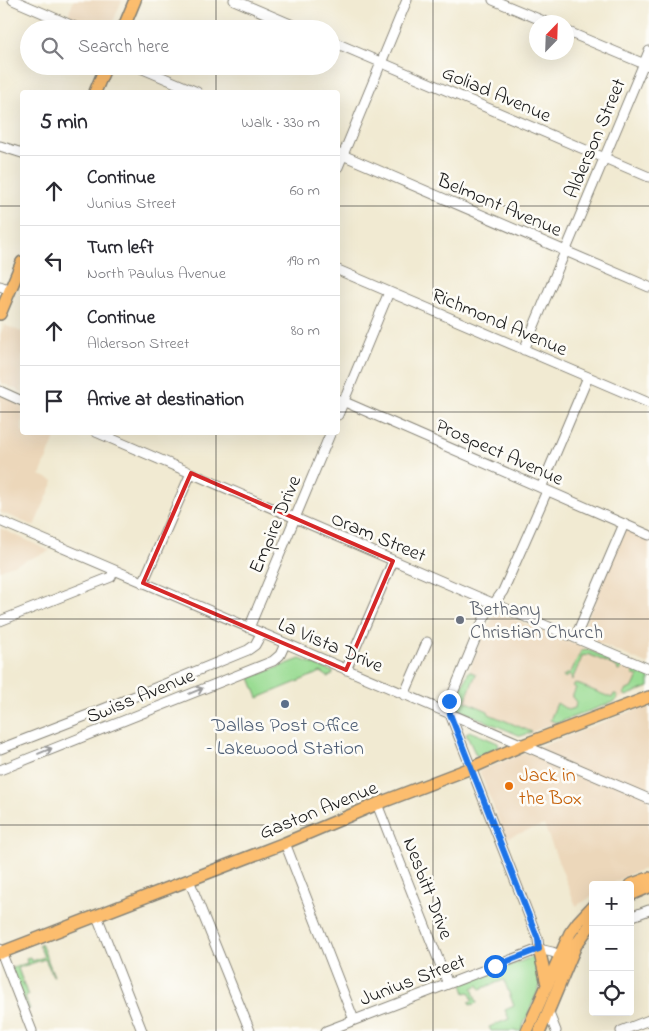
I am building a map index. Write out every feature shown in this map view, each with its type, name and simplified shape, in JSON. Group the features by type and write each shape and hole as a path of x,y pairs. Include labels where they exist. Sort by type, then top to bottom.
{"main road":[{"path":"127,20 136,0"},
{"path":"96,90 102,75"},
{"path":"0,314 5,288 20,266"},
{"name":"Gaston Avenue","path":"0,951 97,916 471,768 523,745 647,699"},
{"path":"634,884 649,878"},
{"path":"634,893 649,887"},
{"path":"540,1031 578,922 589,910"},
{"path":"578,941 579,932 589,919"},
{"path":"527,1031 547,984 589,926"},
{"path":"539,949 547,984"}],"street":[{"path":"13,0 59,20"},
{"path":"234,0 281,20"},
{"path":"340,154 407,0"},
{"path":"494,0 529,15"},
{"path":"574,34 646,65"},
{"name":"Goliad Avenue","path":"340,45 649,178"},
{"name":"Alderson Street","path":"524,350 604,158 646,65 649,51"},
{"path":"157,75 192,90"},
{"path":"0,146 20,151"},
{"name":"Belmont Avenue","path":"340,154 649,287"},
{"name":"Richmond Avenue","path":"340,271 649,403"},
{"path":"340,400 390,292"},
{"path":"565,957 539,949 538,939 450,714 449,701 485,616 503,591 588,377"},
{"path":"0,391 20,400"},
{"name":"Prospect Avenue","path":"340,400 649,534"},
{"name":"Oram Street","path":"103,435 393,561 649,669"},
{"name":"Empire Drive","path":"249,628 329,435"},
{"path":"143,582 190,473"},
{"name":"La Vista Drive","path":"0,521 649,798"},
{"path":"575,638 624,524"},
{"path":"346,670 393,561"},
{"path":"0,621 111,577 114,570"},
{"name":"Swiss Avenue","path":"0,749 248,650 255,645 261,634"},
{"path":"404,694 427,642"},
{"name":"Swiss Avenue","path":"0,770 273,661 280,655 285,644"},
{"path":"106,708 112,724"},
{"name":"Nesbitt Drive","path":"377,804 448,984"},
{"path":"284,843 354,1020"},
{"path":"189,880 250,1031"},
{"path":"634,916 648,912"},
{"path":"97,916 142,1031"},
{"name":"Junius Street","path":"326,1031 539,949"},
{"path":"0,951 32,1031"},
{"path":"548,1011 556,1031"},
{"path":"621,1031 649,1020"}],"highlighted area":[{"path":"191,473 393,561 346,670 143,583"}],"shaded area":[{"path":"74,0 122,0 114,20 72,20 67,18"},
{"path":"4,325 20,331 20,391 0,382 0,335"},
{"path":"0,394 16,400 20,405 20,435 56,435 40,475 54,481 34,526 0,512"},
{"path":"0,528 50,551 0,570"},
{"path":"625,530 649,540 649,665 588,639 583,628"},
{"path":"497,612 649,675 649,688 521,736 457,708 456,701 488,626"},
{"path":"649,704 649,867 618,881 589,881 589,898 576,906 544,825 506,838 479,771"}],"green space":[{"path":"586,649 622,664 621,670 618,671 617,667 588,654 587,656 583,655 572,680 570,675 564,678 563,676 571,672 581,651"},
{"path":"300,659 333,672 333,674 328,677 321,672 258,698 250,678"},
{"path":"637,670 649,675 649,687 626,696 624,694 625,691 633,687 638,676 632,674"},
{"path":"469,671 476,674 465,701 488,711 489,714 532,732 521,736 457,709 457,700"},
{"path":"575,683 612,698 614,694 618,697 616,701 557,723 550,720 557,703 568,710 575,708 576,702 572,697 576,688 573,686"},
{"path":"469,731 498,743 499,747 479,756 476,755 466,734"},
{"path":"41,943 54,976 45,959 18,968 28,996 25,997 30,1009 28,1009 10,969 27,963 26,958 30,957 32,961 44,957 39,945"},
{"path":"535,956 542,981 521,1031 491,1031 489,1027 509,1019 505,1010 514,1006 504,980 480,989 478,985 472,988 477,1003 470,1005 469,1002 473,1000 469,992 465,993 462,984"}],"place":[{"name":"Bethany Christian Church","path":"460,620"},
{"name":"Dallas Post Office – Lakewood Station","path":"285,704"},
{"name":"Jack in the Box","path":"509,786"}],"route":[{"path":"449,701 450,714 538,939 539,949 495,966"}]}
